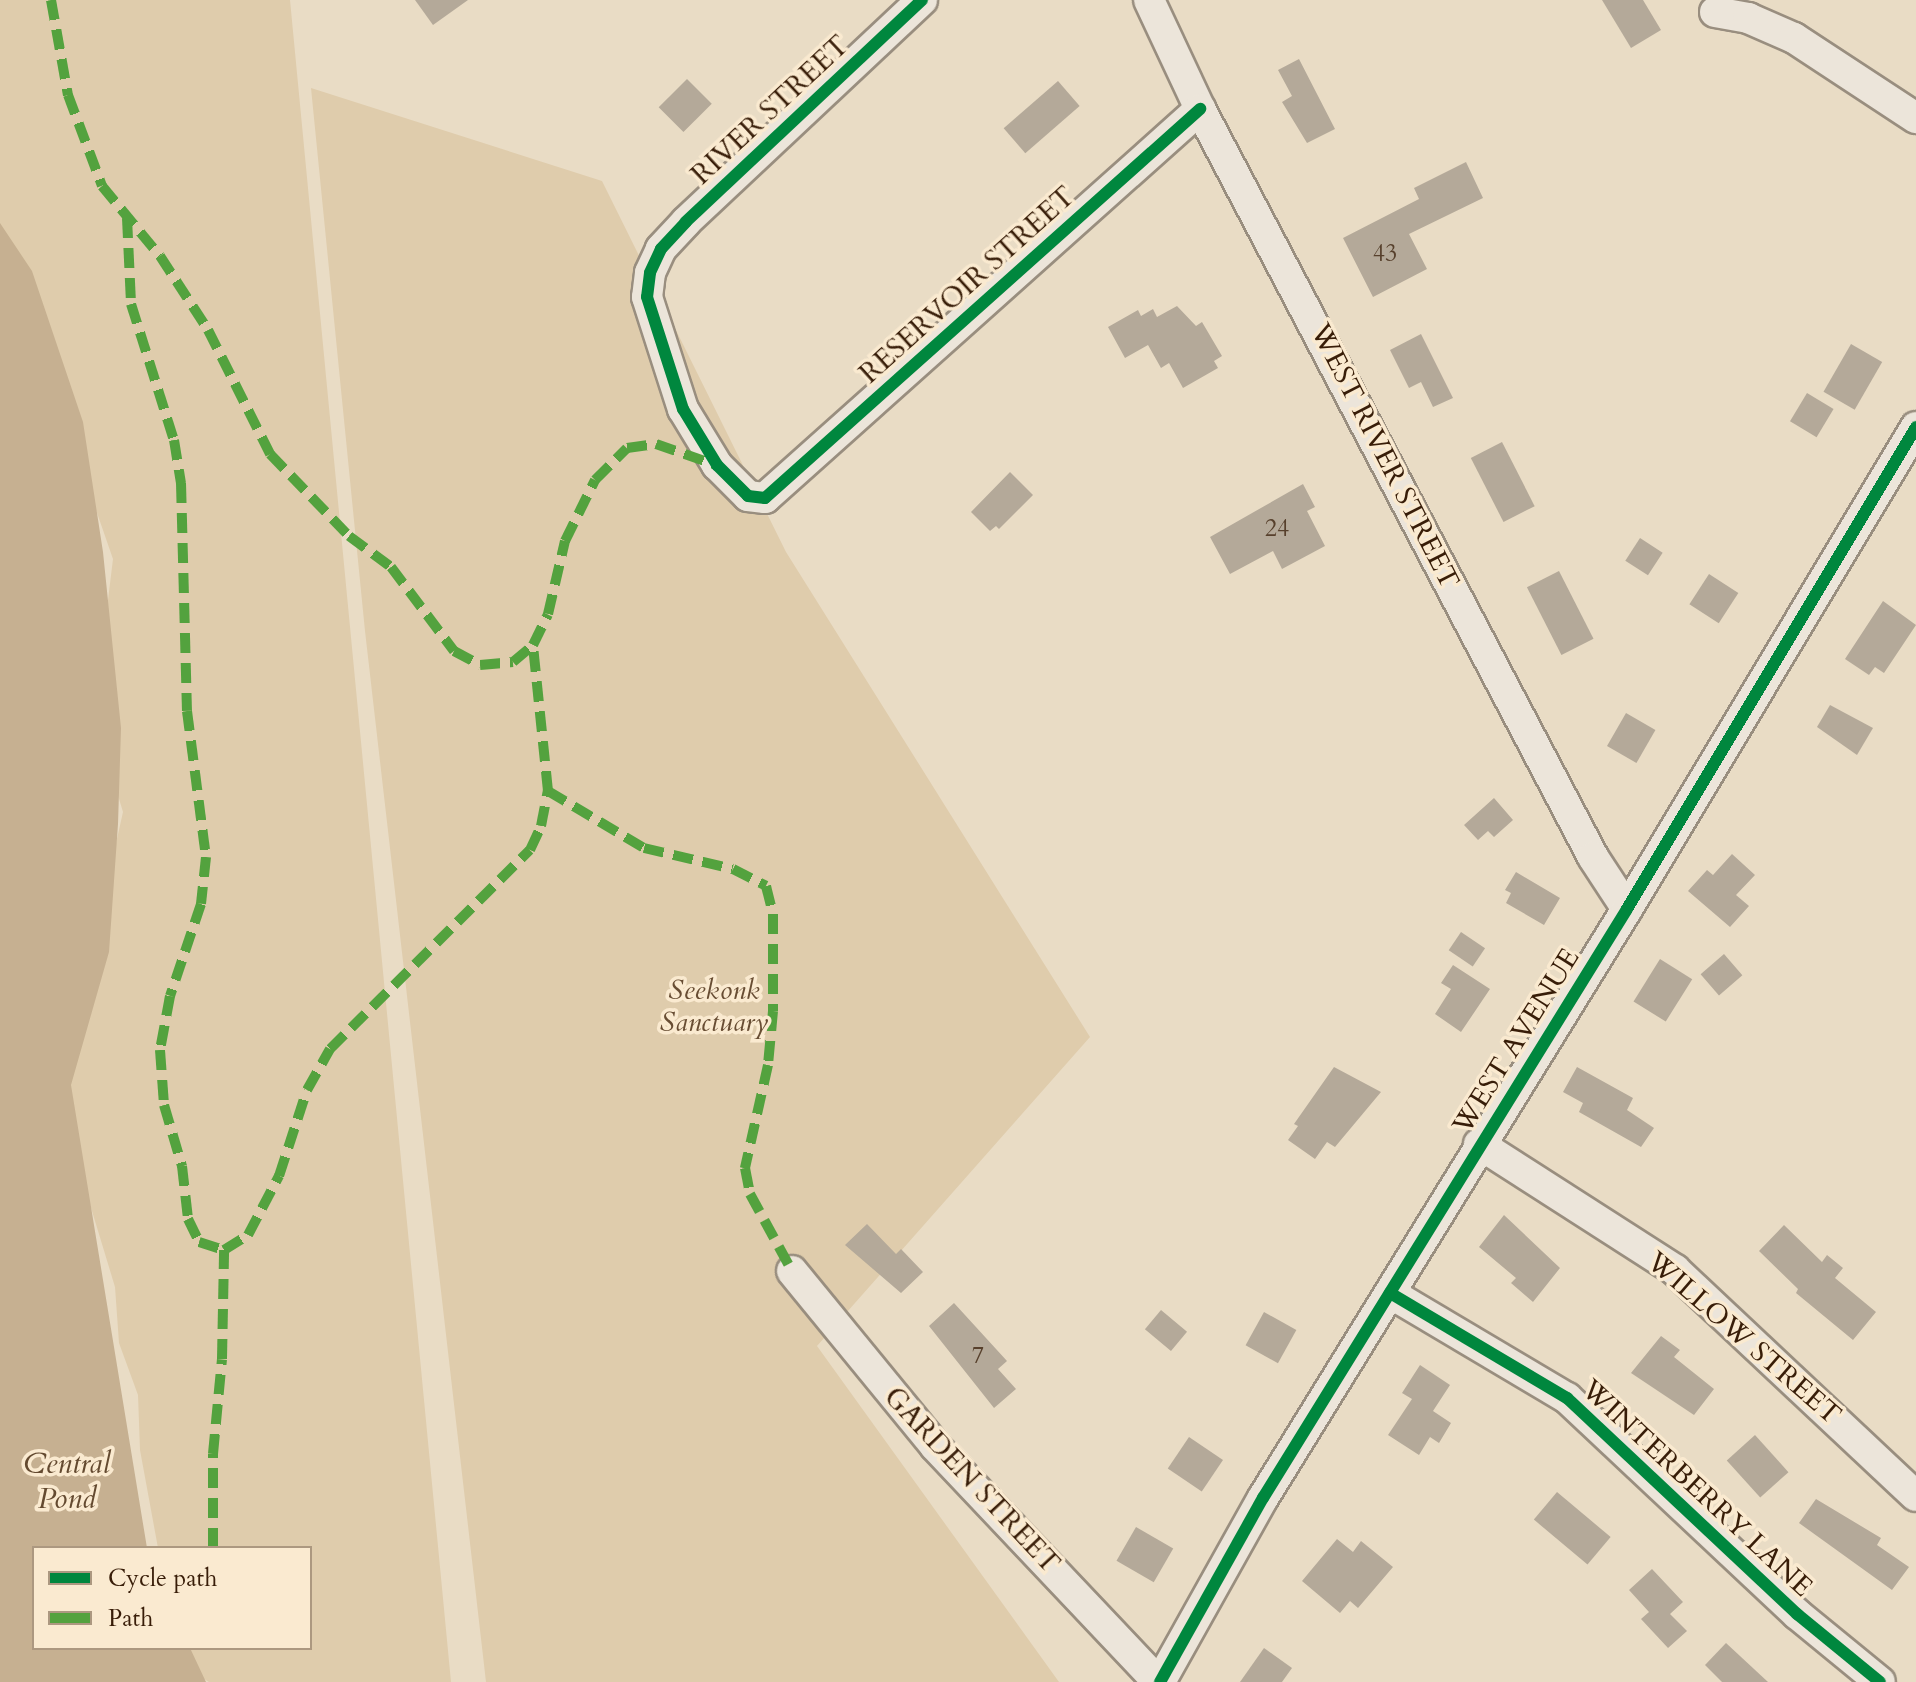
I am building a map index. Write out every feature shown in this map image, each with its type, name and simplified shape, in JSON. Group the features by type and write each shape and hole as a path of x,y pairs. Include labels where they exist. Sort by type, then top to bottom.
{"street":[{"name":"RIVER STREET","path":"765,498 748,496 717,465 683,409 662,353 647,297 650,273 661,249 686,222 922,0"},
{"name":"WEST RIVER STREET","path":"1149,0 1200,109 1593,857 1627,909"},
{"path":"1715,12 1748,18 1794,38 1916,118"},
{"name":"RESERVOIR STREET","path":"765,498 1200,109"},
{"name":"WEST AVENUE","path":"1159,1682 1263,1498 1627,909 1916,427"},
{"name":"WILLOW STREET","path":"1479,1144 1675,1270 1916,1496"},
{"name":"GARDEN STREET","path":"792,1271 935,1446 1159,1682"},
{"name":"WINTERBERRY LANE","path":"1390,1293 1567,1398 1797,1614 1880,1682"}],"green space":[{"path":"0,0 290,0 451,1682 209,1682 157,1650 312,1650 312,1546 158,1546 140,1450 138,1395 119,1343 115,1287 82,1178 65,1071 123,812 109,766 107,608 113,559 0,233"},
{"name":"Seekonk Sanctuary","path":"311,88 602,181 786,552 1090,1037 817,1346 1059,1682 486,1682 365,631"}],"water":[{"name":"Central Pond","path":"0,223 32,271 83,422 103,552 121,728 118,824 109,952 71,1085 147,1546 32,1546 32,1650 191,1650 206,1682 0,1682"}],"building":[{"path":"415,0 468,0 433,25"},
{"path":"1602,0 1643,0 1661,30 1631,48"},
{"path":"1299,59 1335,129 1307,143 1282,102 1292,96 1278,70"},
{"path":"687,79 712,104 683,132 659,107"},
{"path":"1058,81 1080,106 1025,153 1004,128"},
{"path":"1466,162 1483,198 1409,234 1427,269 1373,297 1343,238 1419,199 1414,188"},
{"path":"1177,306 1196,326 1202,322 1222,356 1214,361 1218,368 1183,388 1169,363 1161,368 1148,345 1125,358 1108,327 1138,310 1141,316 1153,309 1157,317"},
{"path":"1421,334 1453,398 1433,407 1421,382 1409,388 1390,350"},
{"path":"1851,344 1882,362 1855,410 1824,392"},
{"path":"1807,393 1834,409 1817,437 1790,421"},
{"path":"1502,442 1535,506 1504,522 1471,458"},
{"path":"1010,472 1033,495 999,529 996,526 990,531 971,512"},
{"path":"1303,484 1315,507 1307,511 1325,546 1282,569 1273,551 1230,574 1210,537"},
{"path":"1640,538 1663,553 1648,575 1625,561"},
{"path":"1559,571 1594,639 1561,655 1527,587"},
{"path":"1709,574 1738,593 1719,623 1689,604"},
{"path":"1883,601 1916,625 1884,673 1875,667 1869,675 1845,659"},
{"path":"1830,705 1873,728 1857,755 1817,727"},
{"path":"1626,713 1655,730 1636,763 1607,746"},
{"path":"1494,798 1513,820 1494,837 1488,831 1478,840 1464,825"},
{"path":"1732,854 1755,875 1736,895 1749,906 1730,927 1688,891 1707,870 1713,875"},
{"path":"1516,872 1560,898 1544,925 1506,903 1511,893 1505,890"},
{"path":"1461,932 1485,948 1473,966 1449,950"},
{"path":"1724,954 1742,975 1719,995 1701,974"},
{"path":"1660,959 1692,979 1666,1022 1634,1001"},
{"path":"1453,965 1490,989 1461,1032 1435,1014 1451,989 1441,983"},
{"path":"1334,1067 1381,1092 1335,1147 1327,1142 1315,1159 1288,1140 1298,1126 1294,1124"},
{"path":"1577,1067 1633,1098 1627,1110 1654,1128 1641,1147 1579,1112 1583,1103 1563,1092"},
{"path":"1504,1215 1560,1268 1533,1302 1511,1283 1516,1278 1479,1247"},
{"path":"867,1224 896,1254 901,1249 923,1272 901,1293 845,1245"},
{"path":"1784,1225 1822,1262 1827,1255 1843,1268 1835,1278 1876,1312 1853,1340 1796,1293 1798,1289 1759,1251"},
{"path":"954,1303 1007,1361 998,1369 1016,1389 994,1408 929,1326"},
{"path":"1161,1310 1187,1332 1171,1351 1145,1329"},
{"path":"1264,1312 1296,1330 1278,1363 1246,1345"},
{"path":"1661,1336 1680,1350 1674,1357 1714,1389 1694,1415 1631,1373"},
{"path":"1420,1365 1450,1385 1433,1411 1451,1423 1439,1443 1430,1437 1419,1455 1388,1435 1412,1399 1402,1393"},
{"path":"1755,1435 1788,1472 1760,1498 1727,1460"},
{"path":"1189,1437 1223,1460 1202,1491 1168,1469"},
{"path":"1557,1492 1611,1537 1587,1565 1534,1520"},
{"path":"1816,1499 1881,1538 1877,1545 1909,1567 1892,1590 1799,1523"},
{"path":"1136,1527 1173,1548 1154,1582 1116,1561"},
{"path":"1337,1539 1353,1552 1361,1541 1393,1567 1358,1608 1350,1601 1340,1613 1302,1581"},
{"path":"1652,1569 1683,1602 1670,1614 1687,1631 1668,1648 1641,1619 1649,1612 1629,1590"},
{"path":"1726,1643 1768,1682 1722,1682 1705,1665"},
{"path":"1264,1648 1292,1668 1282,1682 1240,1682"}],"marked path":[{"path":"51,0 68,95 102,186 160,256 208,330 270,454 349,536 391,567 454,651 480,665 513,662 533,645 548,614 565,541 595,480 627,448 656,444 716,465"},
{"path":"127,218 131,304 174,440 181,483 187,711 206,857 201,904 170,996 160,1050 164,1105 182,1166 188,1219 199,1242 224,1250 248,1235 279,1176 307,1090 330,1049 530,850 541,826 548,791 533,645"},
{"path":"548,791 644,848 733,869 766,886 773,914 773,1011 768,1065 745,1168 750,1194 792,1271"},
{"path":"213,1546 213,1454 222,1359 224,1250"}],"cycle path":[{"path":"922,0 686,222 661,249 650,273 647,297 683,409 717,465 748,496 765,498 1200,109"},
{"path":"1160,1682 1263,1498 1627,909 1916,427"},
{"path":"1390,1293 1567,1398 1797,1614 1880,1682"}]}
